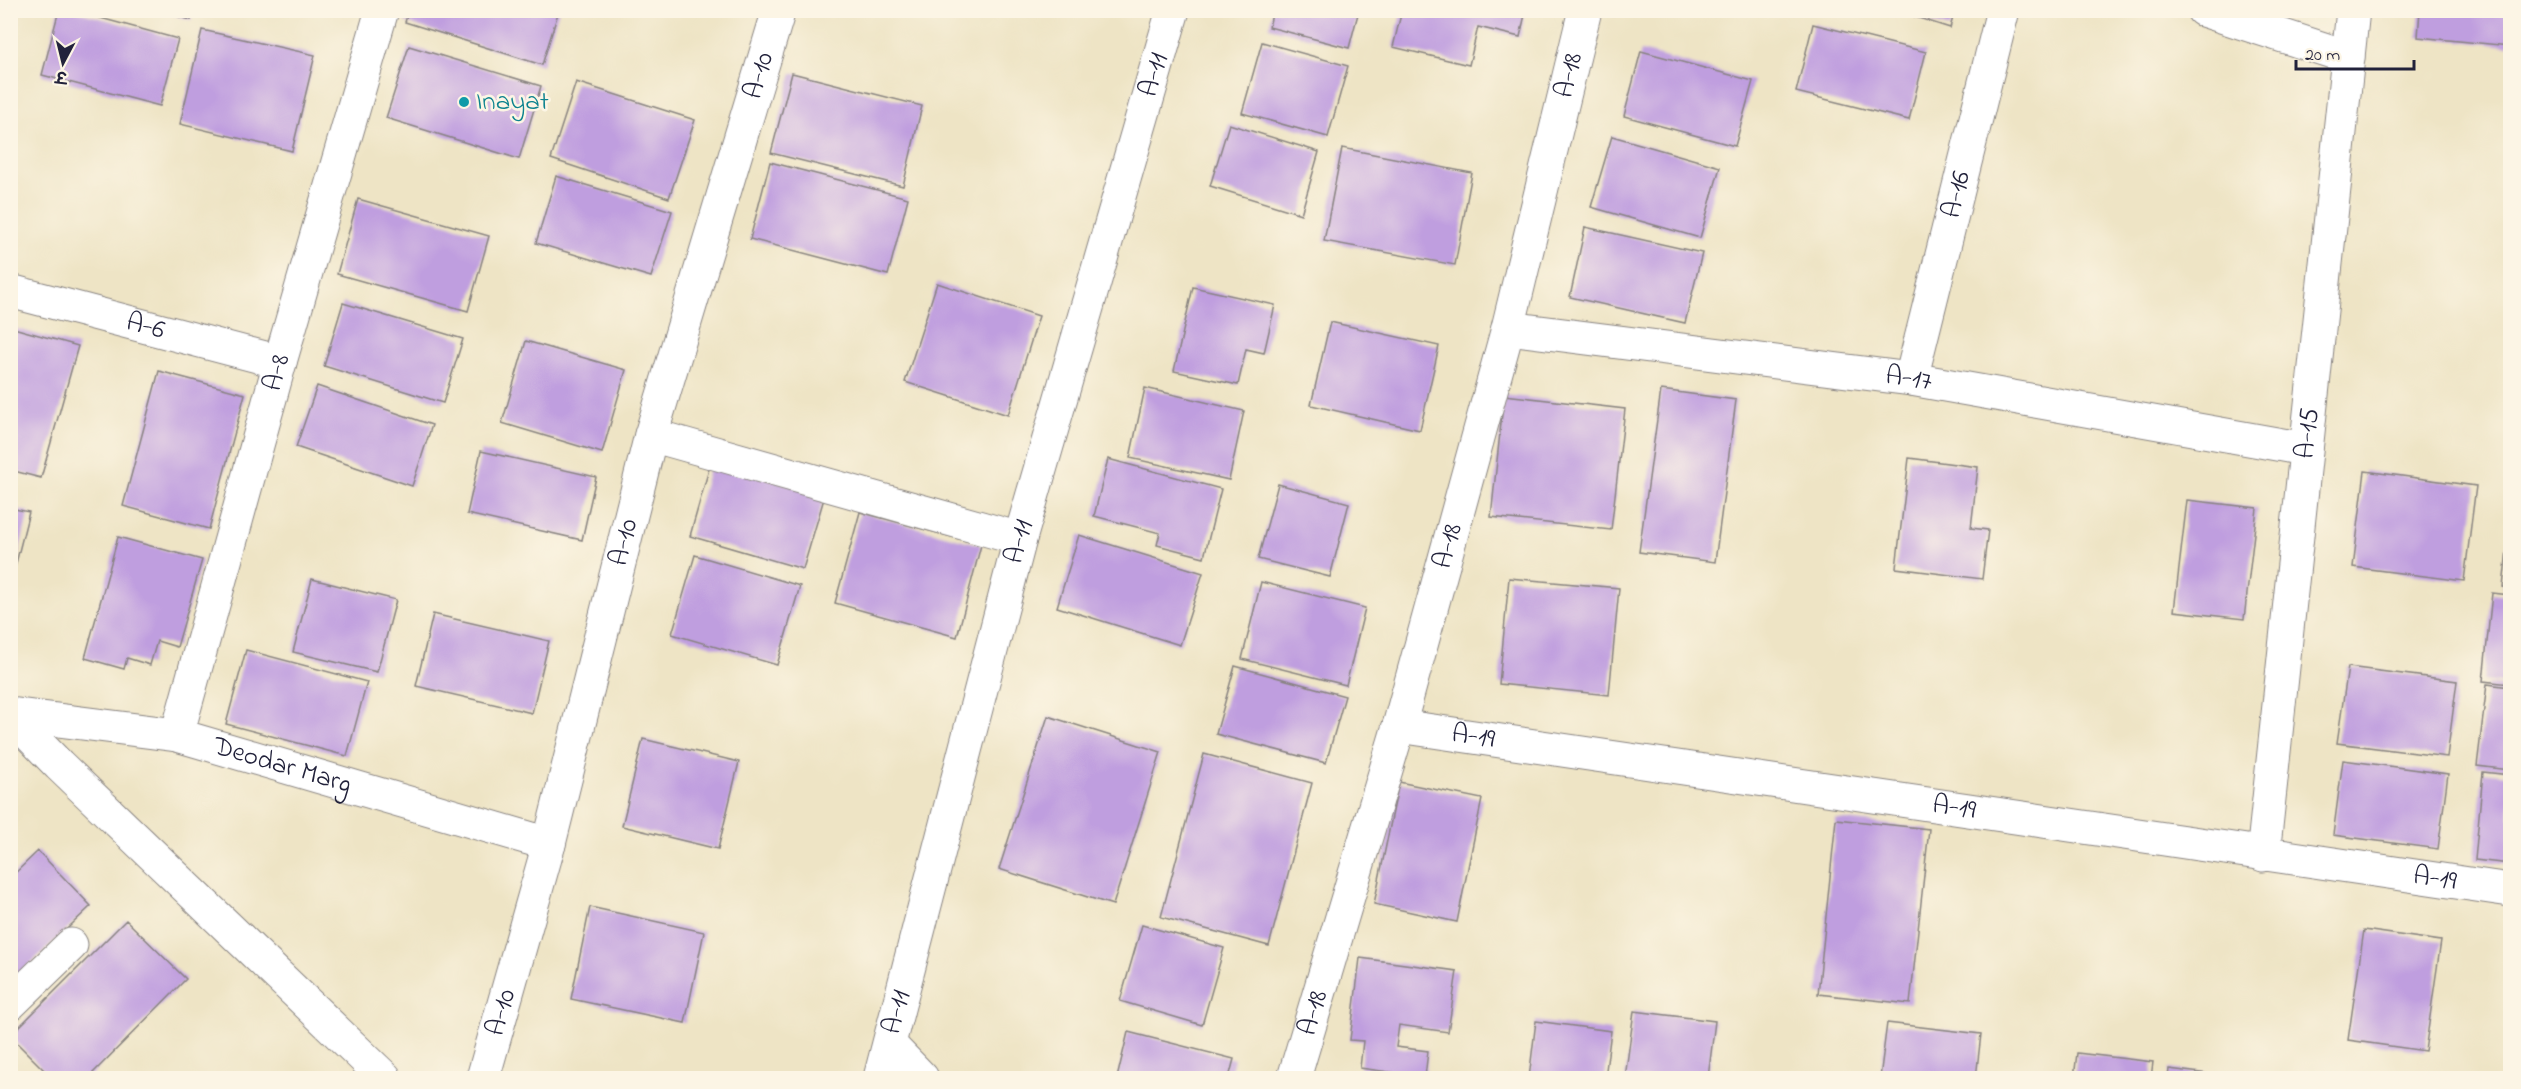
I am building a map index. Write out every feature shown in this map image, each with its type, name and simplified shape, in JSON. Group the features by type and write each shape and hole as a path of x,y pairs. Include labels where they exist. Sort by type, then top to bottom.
{"street":[{"name":"A-8","path":"177,735 280,362 382,10"},
{"name":"A-11","path":"880,1078 1020,539 1173,10"},
{"name":"A-18","path":"1294,1078 1399,726 1508,328 1585,10"},
{"name":"A-16","path":"1911,379 2002,10"},
{"path":"2203,10 2348,57"},
{"name":"A-15","path":"2263,855 2354,10"},
{"name":"A-10","path":"483,1078 549,844 651,435 773,12"},
{"name":"A-6","path":"10,291 280,362"},
{"name":"A-17","path":"1508,328 1911,379 2305,449"},
{"path":"651,435 1020,539"},
{"name":"Deodar Marg","path":"10,714 177,735 549,844"},
{"name":"Deodar Marg","path":"10,714 59,765 385,1078"},
{"name":"A-19","path":"1399,726 2511,890"},
{"path":"10,1004 71,945"},
{"path":"890,1045 922,1078"}],"building":[{"path":"59,10 71,10 178,39 160,106 42,75"},
{"path":"156,10 193,10 191,20"},
{"path":"409,10 559,10 542,65 405,22"},
{"path":"1273,10 1359,10 1349,48 1269,27"},
{"path":"1402,10 1526,10 1520,37 1478,27 1469,65 1393,47"},
{"path":"1894,10 1955,10 1950,28"},
{"path":"2420,10 2510,10 2510,46 2418,37"},
{"path":"1813,24 1926,52 1909,120 1796,92"},
{"path":"202,30 315,55 292,151 180,124"},
{"path":"1262,42 1348,66 1328,137 1242,113"},
{"name":"Inayat","path":"409,46 541,86 519,159 386,118"},
{"path":"1641,51 1753,81 1735,146 1624,116"},
{"path":"792,73 922,106 903,186 771,153"},
{"path":"576,82 695,120 669,198 551,159"},
{"path":"1229,124 1319,152 1301,214 1210,186"},
{"path":"1612,136 1720,167 1700,238 1591,207"},
{"path":"1342,148 1472,173 1455,265 1324,241"},
{"path":"770,162 908,198 888,275 750,239"},
{"path":"556,176 672,211 651,277 536,243"},
{"path":"358,199 489,236 468,311 337,274"},
{"path":"1585,227 1702,253 1685,323 1570,297"},
{"path":"937,283 1039,316 1008,415 905,382"},
{"path":"1193,287 1275,305 1264,353 1246,349 1238,385 1174,371"},
{"path":"343,303 463,339 443,403 324,366"},
{"path":"1330,322 1439,346 1420,430 1311,405"},
{"path":"10,327 78,346 41,478 10,470"},
{"path":"526,341 626,370 602,453 502,423"},
{"path":"159,371 245,394 209,529 123,506"},
{"path":"317,386 432,425 412,486 296,447"},
{"path":"1145,388 1244,411 1229,480 1130,458"},
{"path":"1661,390 1736,400 1715,562 1639,552"},
{"path":"1504,395 1625,409 1611,530 1491,517"},
{"path":"481,451 596,477 582,540 467,514"},
{"path":"1909,458 1978,467 1971,528 1988,530 1982,579 1896,568"},
{"path":"1108,459 1221,489 1204,557 1157,545 1160,533 1094,516"},
{"path":"711,462 825,495 803,569 690,536"},
{"path":"2365,471 2476,486 2464,581 2353,567"},
{"path":"1278,484 1349,503 1330,577 1258,559"},
{"path":"2187,500 2257,508 2244,619 2174,611"},
{"path":"10,508 29,512 11,583 10,583"},
{"path":"860,512 981,545 957,637 835,603"},
{"path":"2510,531 2510,588 2503,587"},
{"path":"1079,535 1203,573 1180,645 1057,607"},
{"path":"118,537 202,560 177,647 157,641 150,665 127,658 124,669 85,658"},
{"path":"695,555 800,586 777,665 672,634"},
{"path":"1509,578 1619,588 1609,695 1499,684"},
{"path":"312,579 396,600 377,672 293,652"},
{"path":"1261,582 1365,608 1346,685 1242,659"},
{"path":"2492,593 2510,595 2510,684 2483,681"},
{"path":"433,614 549,641 532,713 416,686"},
{"path":"246,650 367,682 347,756 226,724"},
{"path":"1235,666 1345,696 1326,763 1216,734"},
{"path":"2348,667 2457,681 2447,757 2337,743"},
{"path":"2487,684 2510,687 2510,770 2477,766"},
{"path":"1048,716 1161,752 1113,905 999,869"},
{"path":"643,739 739,762 718,849 622,826"},
{"path":"1204,754 1312,783 1269,946 1161,917"},
{"path":"2343,760 2448,774 2438,849 2333,835"},
{"path":"2483,772 2510,775 2510,864 2475,860"},
{"path":"1399,782 1482,799 1457,922 1374,904"},
{"path":"1836,819 1929,829 1910,1004 1818,994"},
{"path":"38,851 91,906 10,983 10,878"},
{"path":"590,907 704,932 685,1023 571,999"},
{"path":"126,920 186,979 88,1078 52,1078 10,1036"},
{"path":"1142,925 1224,948 1202,1025 1120,1001"},
{"path":"2364,930 2441,941 2425,1051 2348,1040"},
{"path":"1360,958 1457,971 1448,1032 1399,1025 1396,1047 1428,1051 1425,1077 1360,1068 1363,1041 1350,1040"},
{"path":"1634,1011 1715,1021 1708,1078 1625,1078"},
{"path":"1536,1021 1611,1031 1605,1078 1529,1078"},
{"path":"1887,1023 1981,1034 1976,1078 1880,1078"},
{"path":"1128,1032 1234,1059 1229,1078 1117,1078"},
{"path":"2077,1053 2153,1062 2151,1078 2074,1078"},
{"path":"2169,1069 2232,1077 2232,1078 2168,1078"}],"place":[{"name":"Inayat","path":"464,102"}]}
